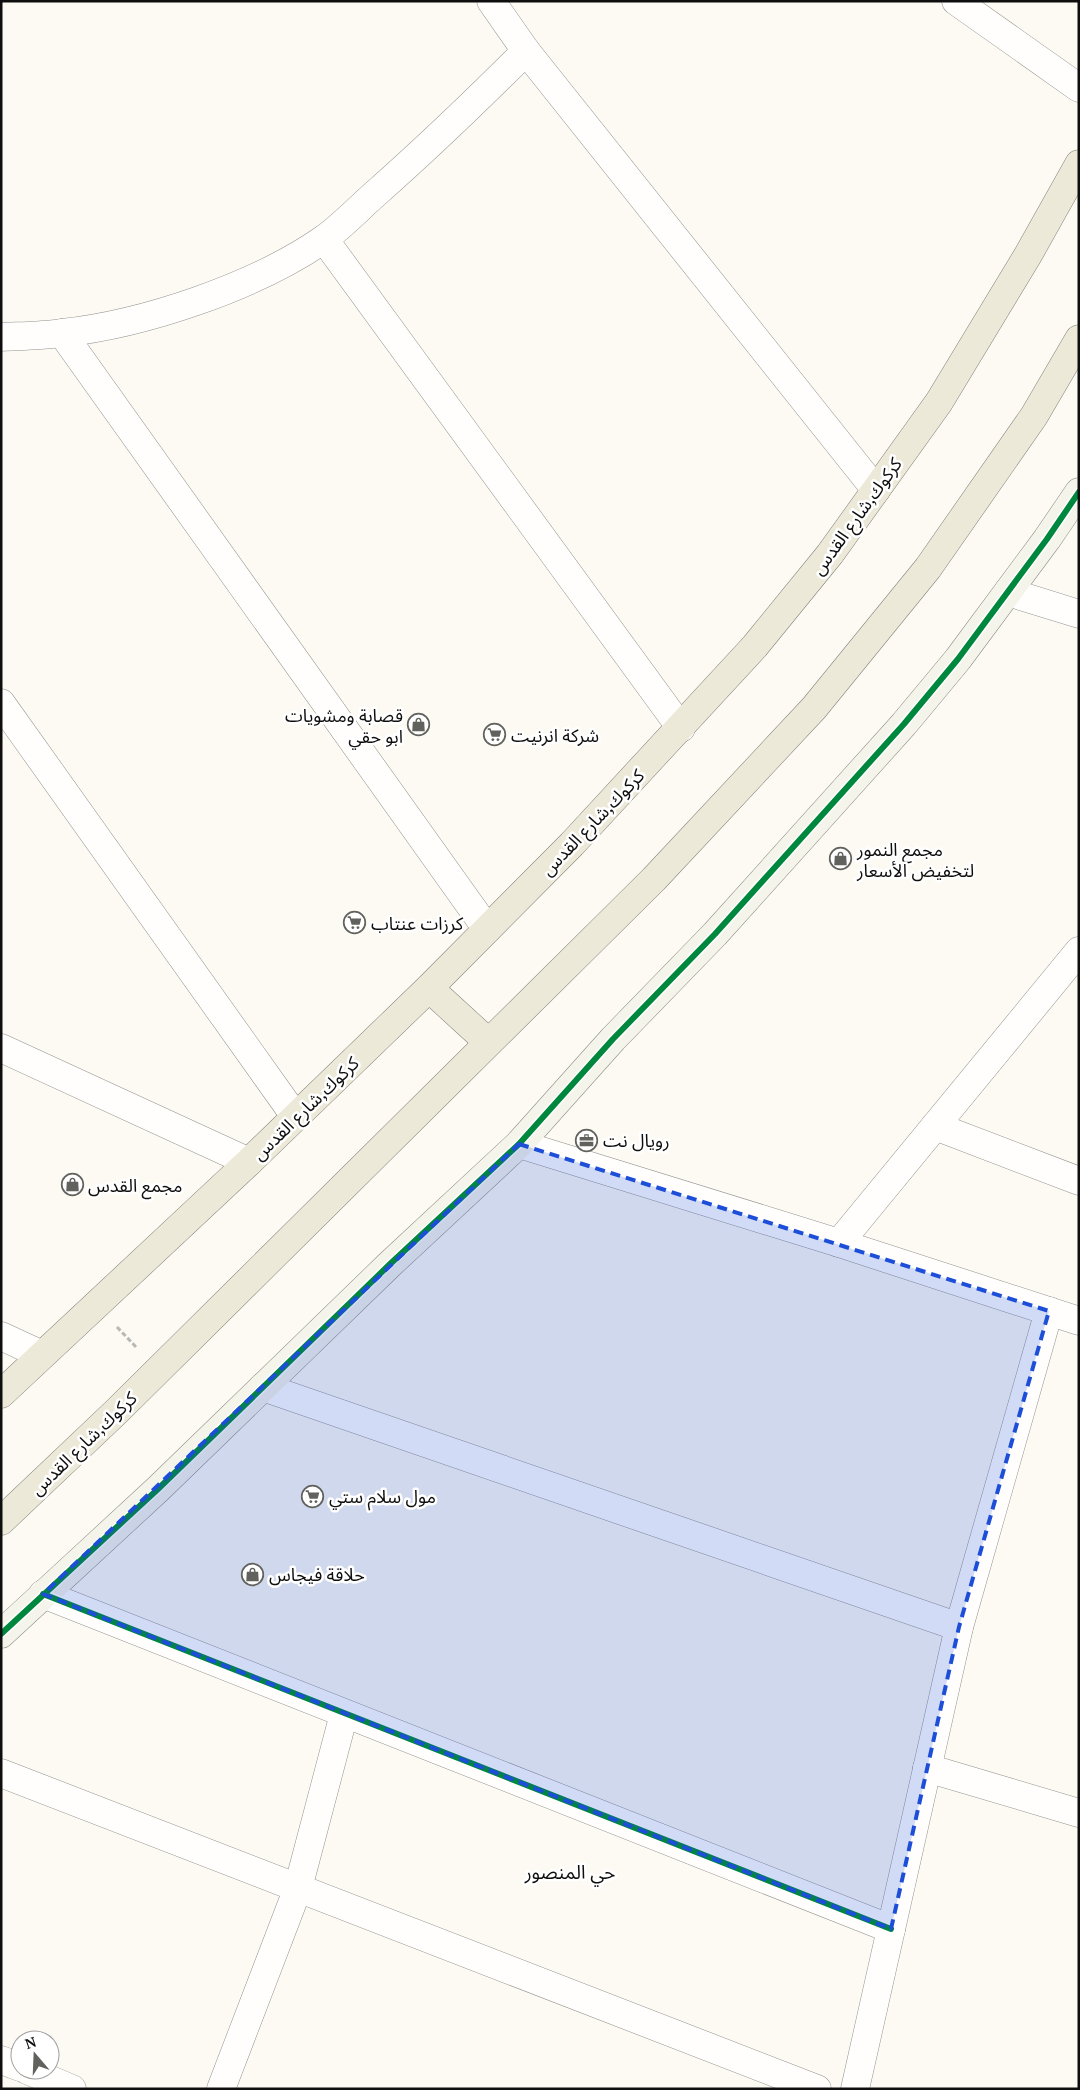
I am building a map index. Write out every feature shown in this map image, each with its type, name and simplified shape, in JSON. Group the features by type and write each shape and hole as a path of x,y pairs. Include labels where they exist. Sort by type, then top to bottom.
{"main road":[{"name":"كركوك,شارع القدس","path":"1,1394 248,1162 429,988 572,844 755,646 824,562 939,402 1028,255 1079,164"},
{"name":"كركوك,شارع القدس","path":"1,1521 158,1371 654,879 814,708 928,568 1034,416 1079,339"},
{"path":"429,988 488,1042"}],"street":[{"path":"491,1 526,51 876,490"},
{"path":"956,1 1079,88"},
{"path":"1,337 62,334 131,321 197,300 258,277 324,239 429,147 526,51"},
{"path":"324,239 681,728"},
{"path":"62,334 487,929"},
{"path":"1,1634 158,1489 389,1265 519,1144 613,1039 714,934 904,724 958,659 1079,492"},
{"path":"1008,592 1079,614"},
{"path":"1,703 295,1116"},
{"path":"839,1243 1079,951"},
{"path":"1,1048 248,1162"},
{"path":"935,1126 1079,1181"},
{"path":"519,1144 839,1243 1079,1321"},
{"path":"855,2089 959,1627 1049,1311"},
{"path":"1,1336 42,1355"},
{"path":"263,1387 959,1627"},
{"path":"43,1594 891,1929"},
{"path":"221,2089 298,1888 344,1714"},
{"path":"927,1768 1079,1813"},
{"path":"1,1773 817,2089"},
{"path":"51,2080 72,2089"}],"path":[{"path":"96,1305 158,1371"}],"highlighted area":[{"path":"519,1144 1049,1311 959,1627 891,1929 43,1594"}],"cycle path":[{"path":"1,1634 158,1489 389,1265 519,1144 613,1039 715,934 904,724 958,659 1047,539 1079,492"},
{"path":"43,1594 891,1929"}],"place":[{"name":"قصابة ومشويات ابو حقي","path":"419,725"},
{"name":"شركة انرنيت","path":"495,735"},
{"name":"مجمع النمور لتخفيض الأسعار","path":"841,859"},
{"name":"كرزات عنتاب","path":"355,923"},
{"name":"رويال نت","path":"587,1140"},
{"name":"مجمع القدس","path":"72,1185"},
{"name":"مول سلام ستي","path":"313,1496"},
{"name":"حلاقة فيجاس","path":"253,1574"}],"district":[{"name":"حي المنصور","path":"570,1871"}]}
